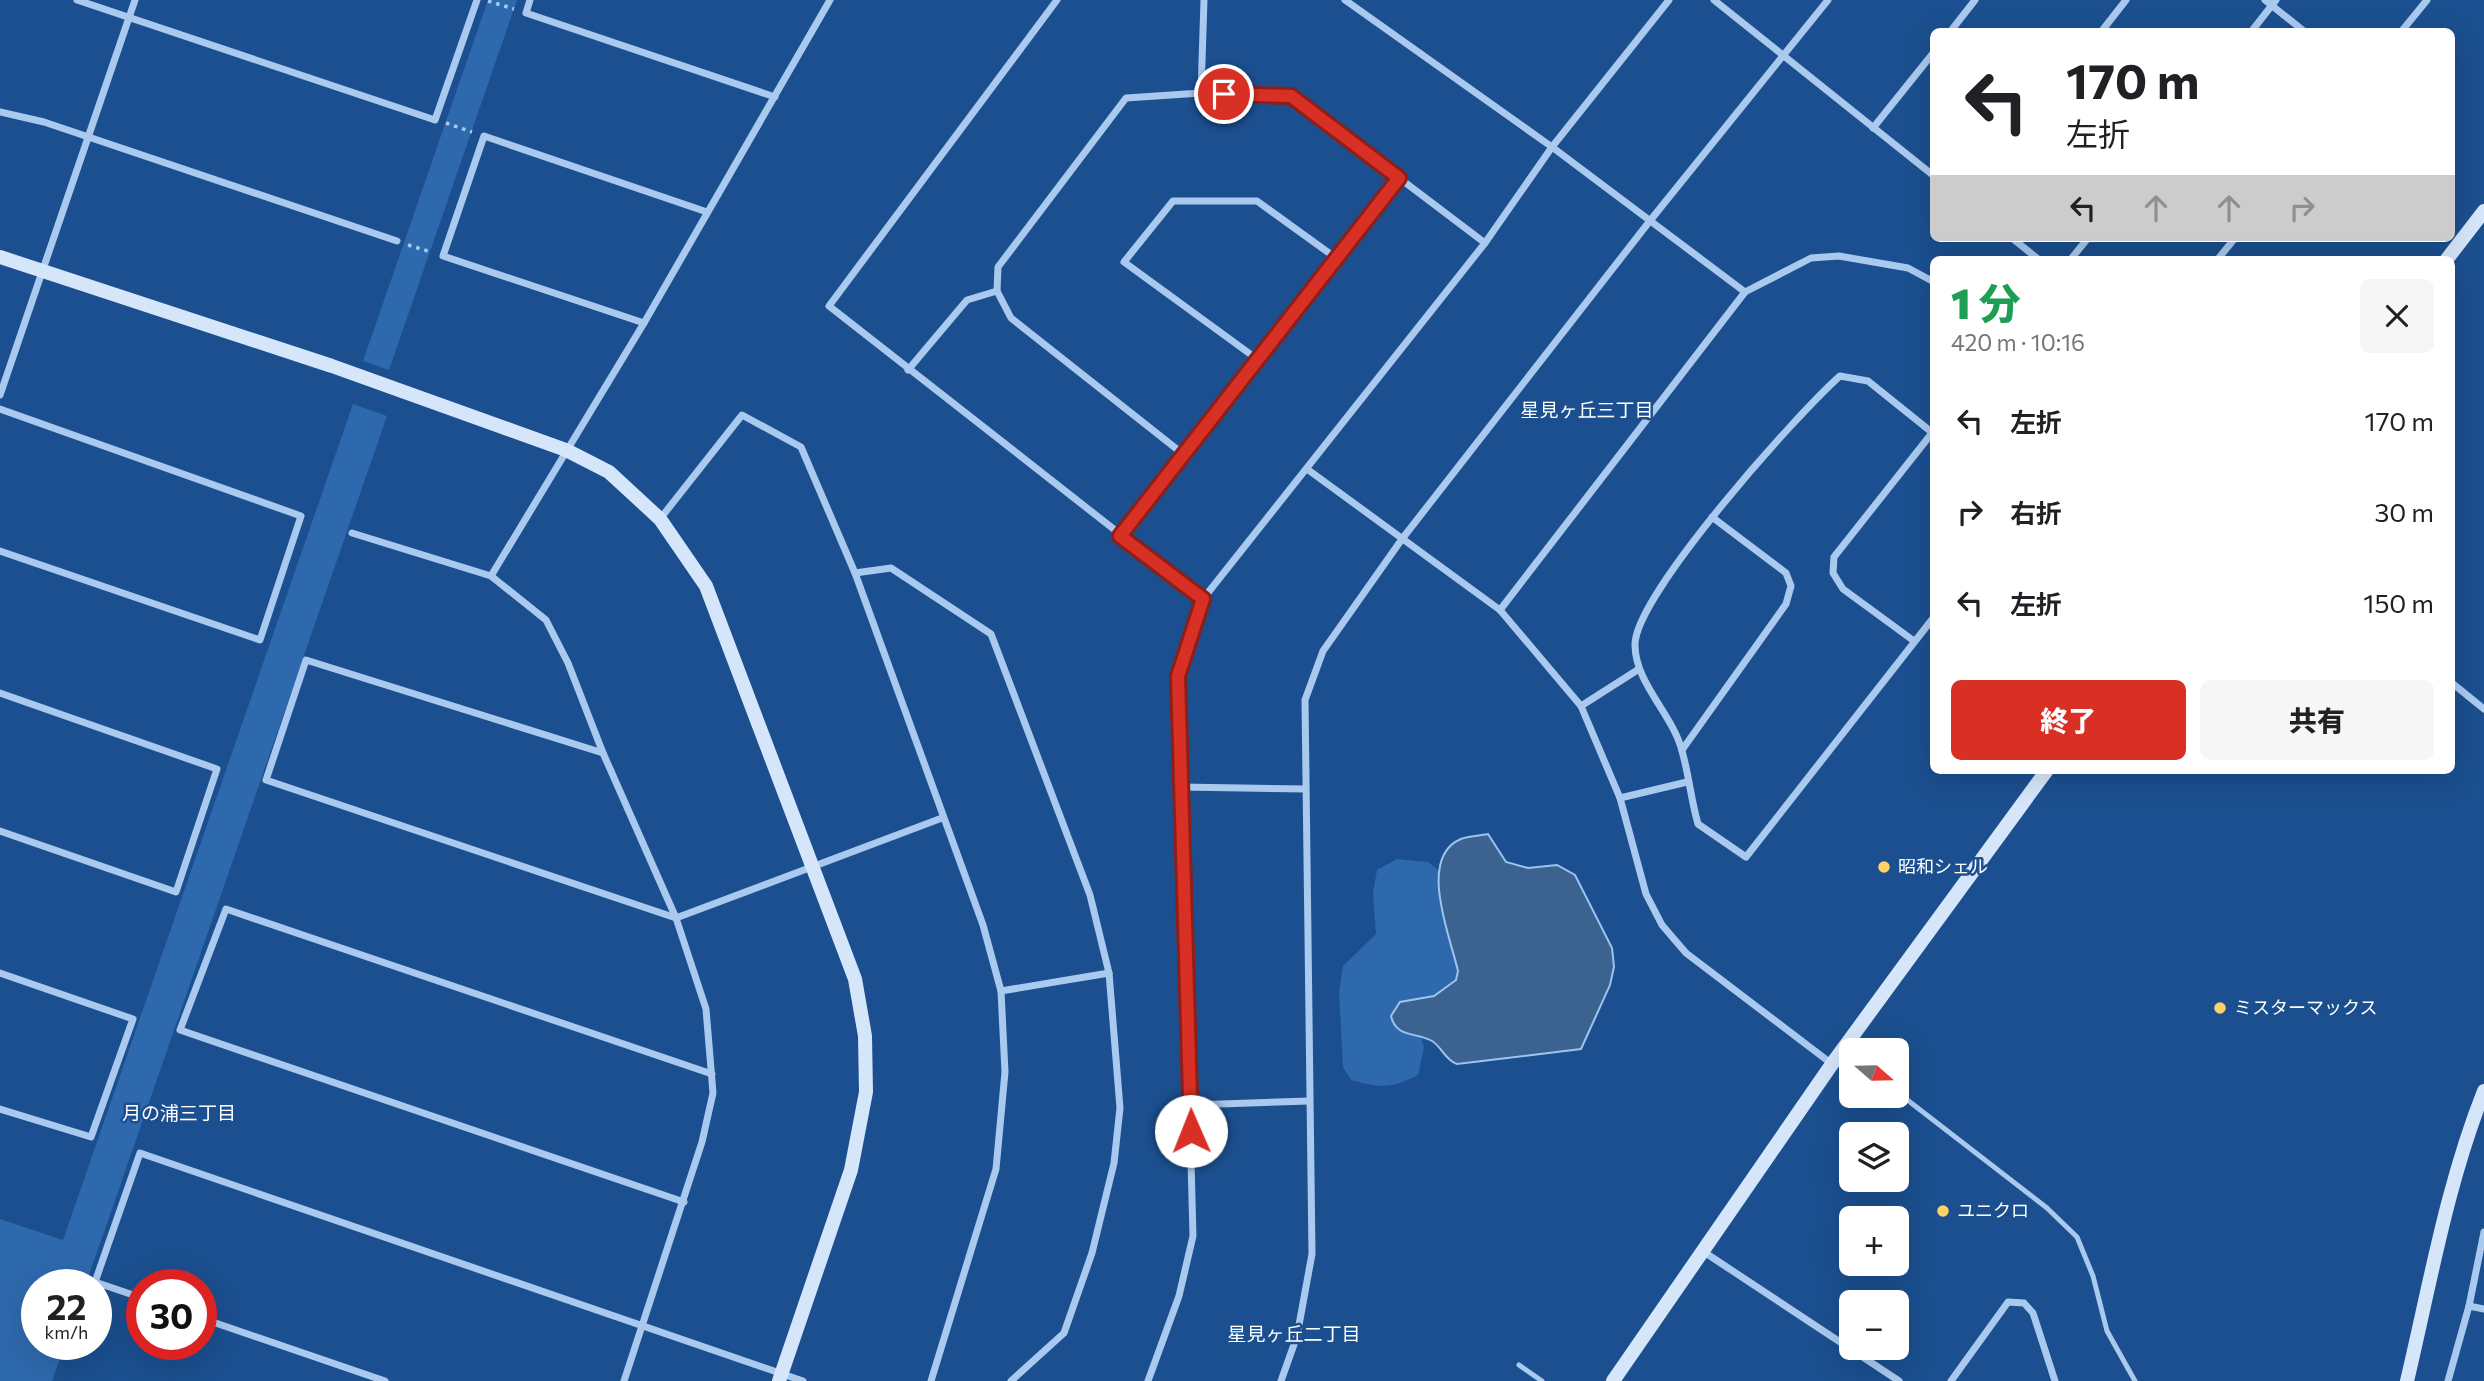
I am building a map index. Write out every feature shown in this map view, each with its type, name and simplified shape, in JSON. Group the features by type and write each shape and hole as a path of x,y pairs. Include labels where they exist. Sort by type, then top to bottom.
{"street":[{"path":"76,0 435,120 477,0"},
{"path":"0,395 135,0"},
{"path":"530,0 526,13 775,97"},
{"path":"491,576 643,323 830,0"},
{"path":"1057,0 829,306 1203,599"},
{"path":"1201,93 1204,0"},
{"path":"1345,0 1552,147 1745,292"},
{"path":"1148,1381 1179,1296 1194,1236 1178,676 1203,599 1485,243 1552,147 1669,0"},
{"path":"1714,0 1930,173"},
{"path":"1281,1381 1297,1336 1312,1254 1305,699 1323,651 1402,539 1828,0"},
{"path":"1953,28 1975,0"},
{"path":"2104,28 2126,0"},
{"path":"2404,28 2427,0"},
{"path":"2254,28 2271,2 2300,28"},
{"path":"1873,128 1930,57"},
{"path":"1183,454 1011,318 997,291 998,267 1126,98 1201,93 1291,96 1485,243"},
{"path":"0,112 44,122 397,241"},
{"path":"643,323 443,256 484,136 707,212"},
{"path":"1120,536 1399,178"},
{"path":"1258,359 1124,262 1173,201 1257,201 1336,258"},
{"path":"2449,256 2484,211"},
{"path":"2017,242 2034,256"},
{"path":"2073,256 2085,242"},
{"path":"2220,256 2232,242"},
{"path":"1500,610 1745,292 1811,258 1839,256 1909,268 1930,280"},
{"path":"0,257 332,366 566,450 609,472 660,519 706,586 855,979 865,1036 866,1092 851,1170 780,1378"},
{"path":"908,370 967,300 997,291"},
{"path":"1930,432 1868,381 1840,376 1811,402 1712,517 1641,617 1635,644 1640,669 1682,750 1698,824 1746,857 1930,622"},
{"path":"0,409 301,516 260,640 0,551"},
{"path":"660,519 742,415 801,447 855,573 983,925 1001,991 1005,1072 996,1169 931,1381"},
{"path":"1914,641 1843,589 1833,573 1834,557 1930,438"},
{"path":"1307,468 1500,610 1581,706 1620,798 1646,894 1662,925 1686,953 1832,1064"},
{"path":"1682,750 1786,604 1791,586 1786,573 1712,517"},
{"path":"352,533 491,576 546,620 568,663 603,754 676,918 706,1009 713,1093 684,1202 624,1381"},
{"path":"855,573 891,568 991,634 1090,895 1110,973 1120,1108 1114,1163 1092,1253 1064,1333 1011,1381"},
{"path":"603,754 306,660 266,780 676,918 811,865 942,818"},
{"path":"1581,706 1640,669"},
{"path":"2455,685 2484,709"},
{"path":"0,694 217,769 176,892 0,831"},
{"path":"1858,1038 2044,774"},
{"path":"1620,798 1687,782"},
{"path":"1180,787 1305,789"},
{"path":"684,1202 180,1030 226,909 712,1074"},
{"path":"0,973 133,1019 91,1138 0,1109"},
{"path":"1001,991 1110,973"},
{"path":"1613,1381 1832,1064 1839,1059"},
{"path":"2407,1381 2447,1205 2463,1146 2484,1091"},
{"path":"1191,1105 1309,1101"},
{"path":"126,1293 95,1282 140,1153 643,1324 780,1378 803,1381"},
{"path":"2448,1381 2469,1306 2484,1231"},
{"path":"1704,1252 1899,1381"},
{"path":"1951,1381 2008,1302 2024,1303 2033,1313 2055,1381"},
{"path":"2469,1306 2484,1309"},
{"path":"217,1323 385,1381"}],"lane":[{"path":"1909,1101 2047,1208 2077,1237 2093,1276 2107,1331 2135,1381"},
{"path":"1519,1365 1542,1381"}],"path":[{"path":"486,0 526,13"},
{"path":"435,120 484,136"},
{"path":"397,241 443,256"}],"shaded area":[{"path":"488,0 517,0 389,370 363,361"},
{"path":"353,404 387,416 91,1269 21,1269 21,1360 59,1360 52,1381 0,1381 0,1219 63,1240"},
{"path":"1488,834 1506,862 1528,868 1557,865 1575,875 1612,948 1614,967 1610,985 1581,1049 1457,1064 1449,1060 1432,1041 1402,1031 1394,1023 1391,1016 1400,1002 1434,996 1456,980 1458,971 1440,899 1441,862 1448,848 1461,839"},
{"path":"1397,859 1428,862 1444,875 1463,949 1456,990 1415,1015 1424,1048 1418,1075 1393,1085 1378,1086 1351,1080 1343,1067 1339,992 1343,966 1376,934 1373,893 1377,870"}],"place":[{"name":"昭和シェル","path":"1884,867"},
{"name":"ミスターマックス","path":"2220,1008"},
{"name":"ユニクロ","path":"1943,1211"}],"district":[{"name":"星見ヶ丘三丁目","path":"1587,410"},
{"name":"月の浦三丁目","path":"179,1113"},
{"name":"星見ヶ丘二丁目","path":"1294,1334"}],"route":[{"path":"1191,1131 1178,676 1203,599 1120,536 1399,178 1291,96 1224,94"}]}
